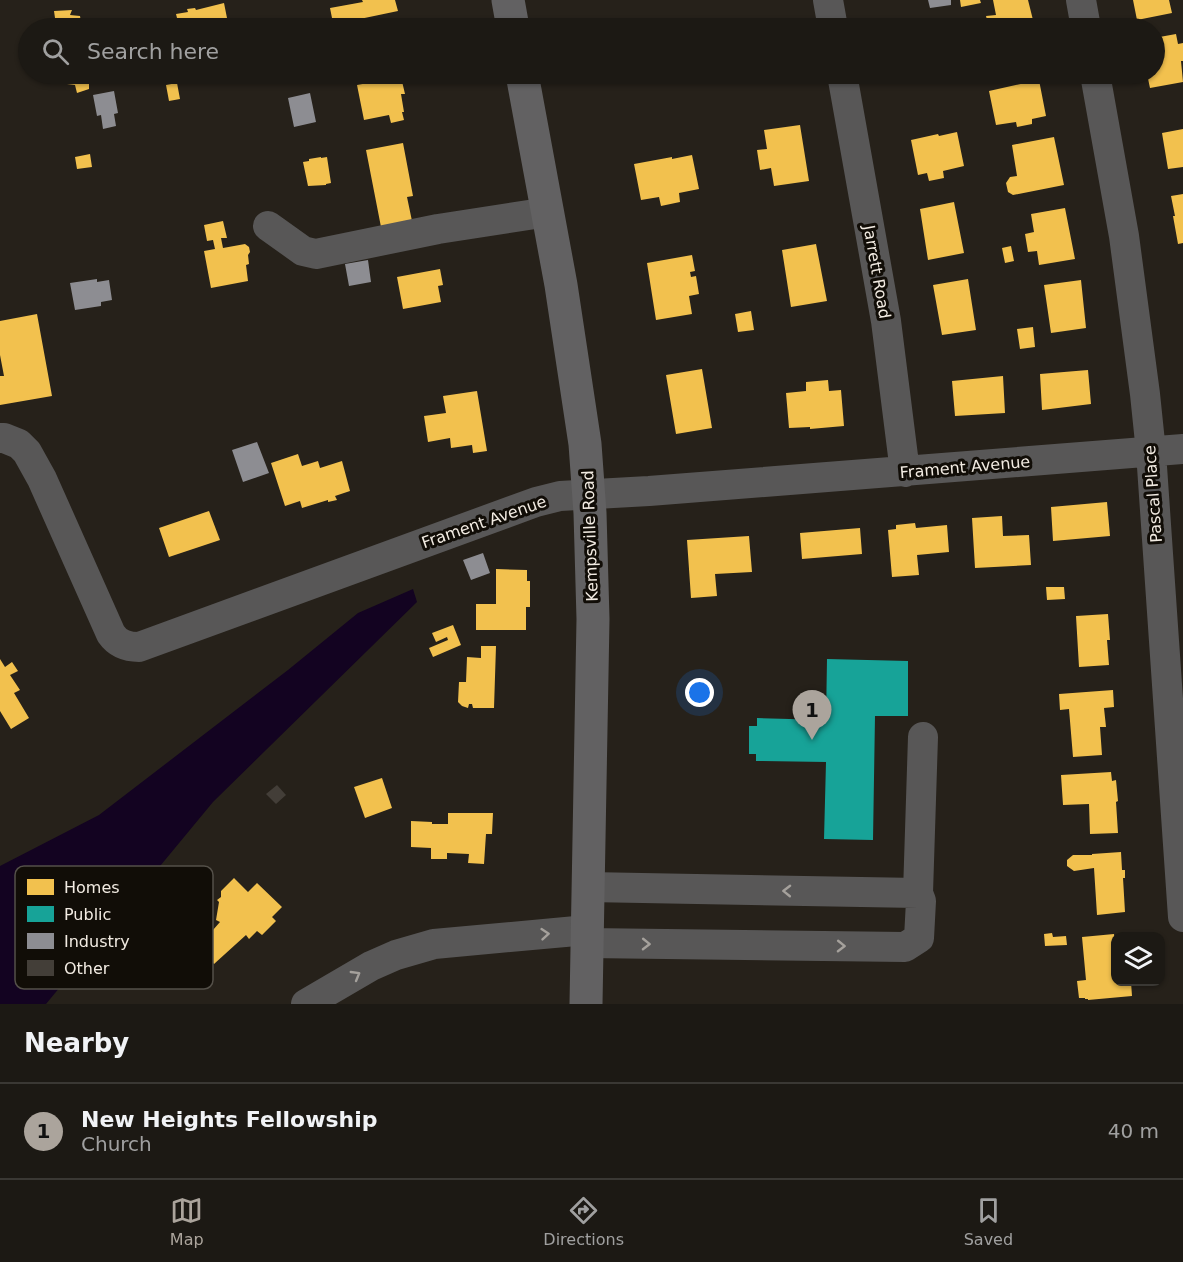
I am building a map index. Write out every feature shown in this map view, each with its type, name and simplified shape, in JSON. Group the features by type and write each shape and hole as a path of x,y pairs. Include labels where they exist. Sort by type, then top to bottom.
{"main road":[{"path":"508,0 511,18"},
{"name":"Kempsville Road","path":"524,84 561,285 582,421 589,494 593,619 586,1004"}],"street":[{"path":"828,0 831,18"},
{"path":"1081,0 1084,18"},
{"name":"Jarrett Road","path":"844,84 886,321 905,472"},
{"name":"Pascal Place","path":"1097,84 1124,236 1145,394 1183,917"},
{"path":"268,226 303,251 316,254 438,229 548,212"},
{"name":"Frament Avenue","path":"0,438 19,444 27,452 42,479 111,634 127,647 139,647 536,502 560,496 905,472 1183,449"},
{"path":"306,1004 371,966 396,955 434,944 587,936 905,947 919,938 921,902 918,893 923,737"},
{"path":"588,887 918,893"}],"shaded area":[{"path":"413,589 417,602 213,802 160,866 15,866 15,989 58,989 46,1004 0,1004 0,866 99,815 288,670 358,613"}],"building: Homes":[{"path":"362,0 395,0 398,11 365,18 332,18 330,8 363,2"},
{"path":"960,0 980,0 981,3 961,7"},
{"path":"993,0 1028,0 1032,18 986,18 986,16 996,15"},
{"path":"1133,0 1169,0 1172,13 1137,18"},
{"path":"224,3 227,18 177,18 176,14 188,12 187,9 195,8 196,10"},
{"path":"72,10 70,15 80,16 80,18 55,18 54,11"},
{"path":"1176,34 1178,44 1183,43 1183,61 1181,61 1183,82 1150,88 1149,84 1165,84 1165,36"},
{"path":"67,84 89,84 89,89 77,93 75,85"},
{"path":"177,84 180,99 169,101 166,85"},
{"path":"403,84 405,94 401,94 404,120 391,123 389,115 364,120 357,85"},
{"path":"1021,84 1040,84 1046,116 1032,119 1032,124 1017,127 1016,122 996,125 989,91"},
{"path":"800,125 809,181 774,186 771,168 760,170 757,150 767,149 764,130"},
{"path":"1183,129 1183,167 1168,169 1162,133"},
{"path":"957,132 964,166 943,171 944,178 929,181 927,173 918,175 911,140"},
{"path":"1054,137 1064,185 1013,195 1008,192 1006,183 1010,177 1017,176 1012,145"},
{"path":"403,143 413,196 407,197 412,221 381,227 366,150"},
{"path":"90,154 92,167 77,169 75,157"},
{"path":"692,155 699,189 679,193 680,202 661,206 659,197 641,200 634,164"},
{"path":"327,157 331,183 308,186 303,162"},
{"path":"1183,194 1183,243 1178,244 1171,196"},
{"path":"954,202 964,253 928,260 920,209"},
{"path":"1065,208 1075,259 1039,265 1037,251 1028,252 1025,234 1034,232 1031,214"},
{"path":"223,221 227,238 221,238 223,248 245,244 249,247 249,264 246,265 248,281 211,288 204,251 215,249 213,240 207,241 204,225"},
{"path":"816,244 827,301 791,307 782,250"},
{"path":"1011,246 1014,261 1005,263 1002,248"},
{"path":"692,255 695,271 690,272 691,277 696,276 699,294 689,296 692,314 656,320 647,263"},
{"path":"440,269 443,285 438,286 441,302 403,309 397,277"},
{"path":"968,279 976,330 942,335 933,285"},
{"path":"1081,280 1086,328 1051,333 1044,285"},
{"path":"751,311 754,330 738,332 735,314"},
{"path":"37,314 52,396 0,405 0,376 4,376 0,355 0,321"},
{"path":"1033,327 1035,347 1020,349 1017,329"},
{"path":"702,369 712,428 676,434 666,375"},
{"path":"1088,370 1091,404 1042,410 1040,374"},
{"path":"1003,376 1005,413 955,416 952,381"},
{"path":"828,380 829,391 841,390 844,426 789,428 786,393 806,391 806,382"},
{"path":"477,391 487,451 473,453 472,445 451,448 450,438 428,442 424,416 446,413 443,396"},
{"path":"298,454 302,466 318,461 320,468 342,461 350,491 335,496 337,500 328,502 328,500 302,508 300,501 285,506 271,463"},
{"path":"1107,502 1110,536 1053,541 1051,507"},
{"path":"209,511 220,540 169,557 159,528"},
{"path":"1002,516 1003,536 1029,535 1031,565 975,568 972,518"},
{"path":"915,523 916,528 947,525 949,552 917,555 919,575 892,577 888,530 896,529 896,525"},
{"path":"860,528 862,554 802,559 800,533"},
{"path":"749,536 752,572 715,574 717,596 691,598 687,540"},
{"path":"496,569 527,570 527,581 530,581 530,607 526,607 526,630 476,630 476,604 496,604"},
{"path":"1046,587 1064,587 1065,599 1047,600"},
{"path":"1108,614 1109,665 1079,667 1076,616"},
{"path":"453,625 461,645 433,657 429,648 448,640 447,637 436,642 432,633"},
{"path":"481,646 496,646 494,708 473,708 472,704 469,704 468,708 458,702 459,682 466,682 467,657 481,658"},
{"path":"0,659 5,667 12,662 18,671 10,675 20,690 14,693 29,718 11,729 0,711"},
{"path":"1113,690 1114,707 1104,708 1106,727 1100,727 1102,755 1073,757 1069,709 1060,710 1059,694"},
{"path":"1111,772 1112,781 1116,780 1118,833 1090,834 1089,804 1063,805 1061,775"},
{"path":"382,778 392,808 365,818 354,787"},
{"path":"448,813 493,813 492,834 486,834 484,864 468,863 469,854 447,853 447,859 431,859 431,848 411,847 411,821 448,824"},
{"path":"1121,852 1122,870 1125,870 1125,878 1123,878 1125,912 1097,915 1094,868 1074,871 1067,866 1067,860 1073,855"},
{"path":"234,878 248,892 257,883 282,907 272,917 276,921 262,935 257,931 249,939 246,935 214,964 213,930 220,922 216,920 219,902 217,900 221,897 221,891"},
{"path":"1052,933 1053,937 1066,936 1067,945 1045,946 1044,934"},
{"path":"1111,934 1111,986 1131,986 1132,996 1088,1000 1079,998 1077,981 1086,980 1082,937"}],"building: Public":[{"path":"827,659 908,661 908,716 875,716 873,840 824,839 826,762 756,761 756,754 749,754 749,726 757,726 757,718 826,720"}],"building: Industry":[{"path":"928,0 951,0 951,5 930,8"},
{"path":"114,91 118,113 114,114 116,126 103,129 101,115 97,116 93,95"},
{"path":"310,93 316,122 294,127 288,98"},
{"path":"368,260 371,282 349,286 345,264"},
{"path":"97,279 97,282 109,280 112,300 101,302 101,306 75,310 70,283"},
{"path":"257,442 269,473 243,482 232,450"},
{"path":"483,553 490,573 471,580 463,560"}],"building: Other":[{"path":"277,785 286,795 276,804 266,794"}],"place":[{"name":"New Heights Fellowship","path":"812,740"}]}
